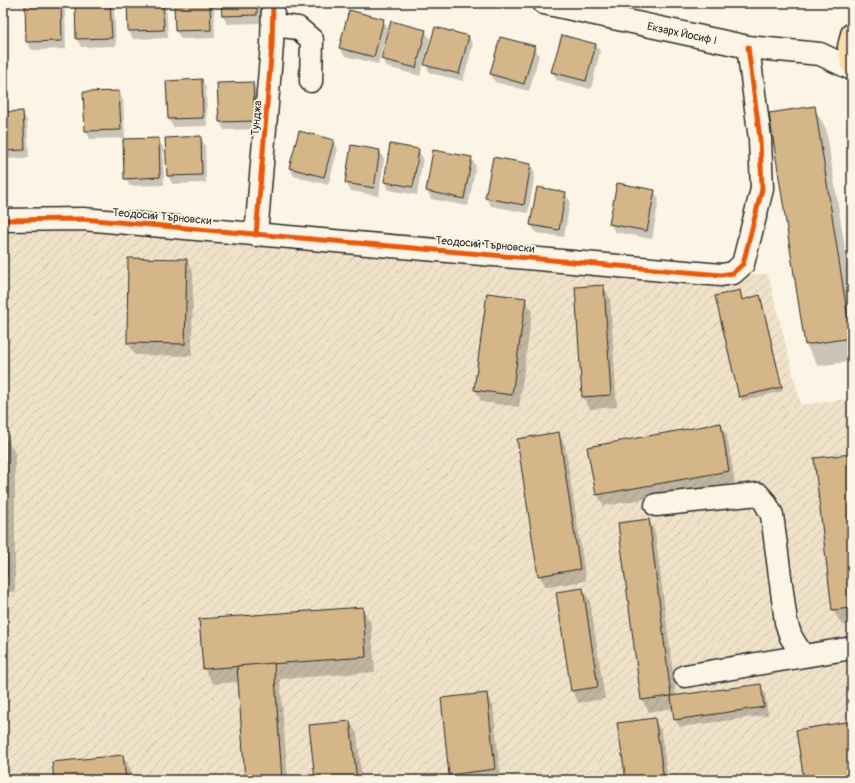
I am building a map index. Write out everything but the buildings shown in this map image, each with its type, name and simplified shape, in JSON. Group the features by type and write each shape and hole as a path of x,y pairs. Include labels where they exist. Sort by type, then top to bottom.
{"main road":[{"path":"852,34 849,47 852,63"}],"street":[{"name":"Тунджа","path":"256,234 273,25 273,3"},
{"name":"Екзарх Йосиф I","path":"544,3 748,47 820,54 852,69"},
{"path":"273,25 298,28 312,40 311,82"},
{"path":"820,54 852,34"},
{"name":"Теодосий Търновски","path":"3,220 83,219 721,275 733,273 743,264 762,189 760,139 748,47"},
{"path":"656,505 758,494 765,502 772,515 786,622 791,637 802,655"},
{"path":"685,676 802,655 852,648"}],"shaded area":[{"path":"3,220 721,275 768,274 801,405 852,398 852,780 3,780"}],"cycle path":[{"path":"256,235 272,45 273,3"},
{"path":"3,220 83,219 721,275 733,273 743,264 762,189 760,139 748,47"}]}
